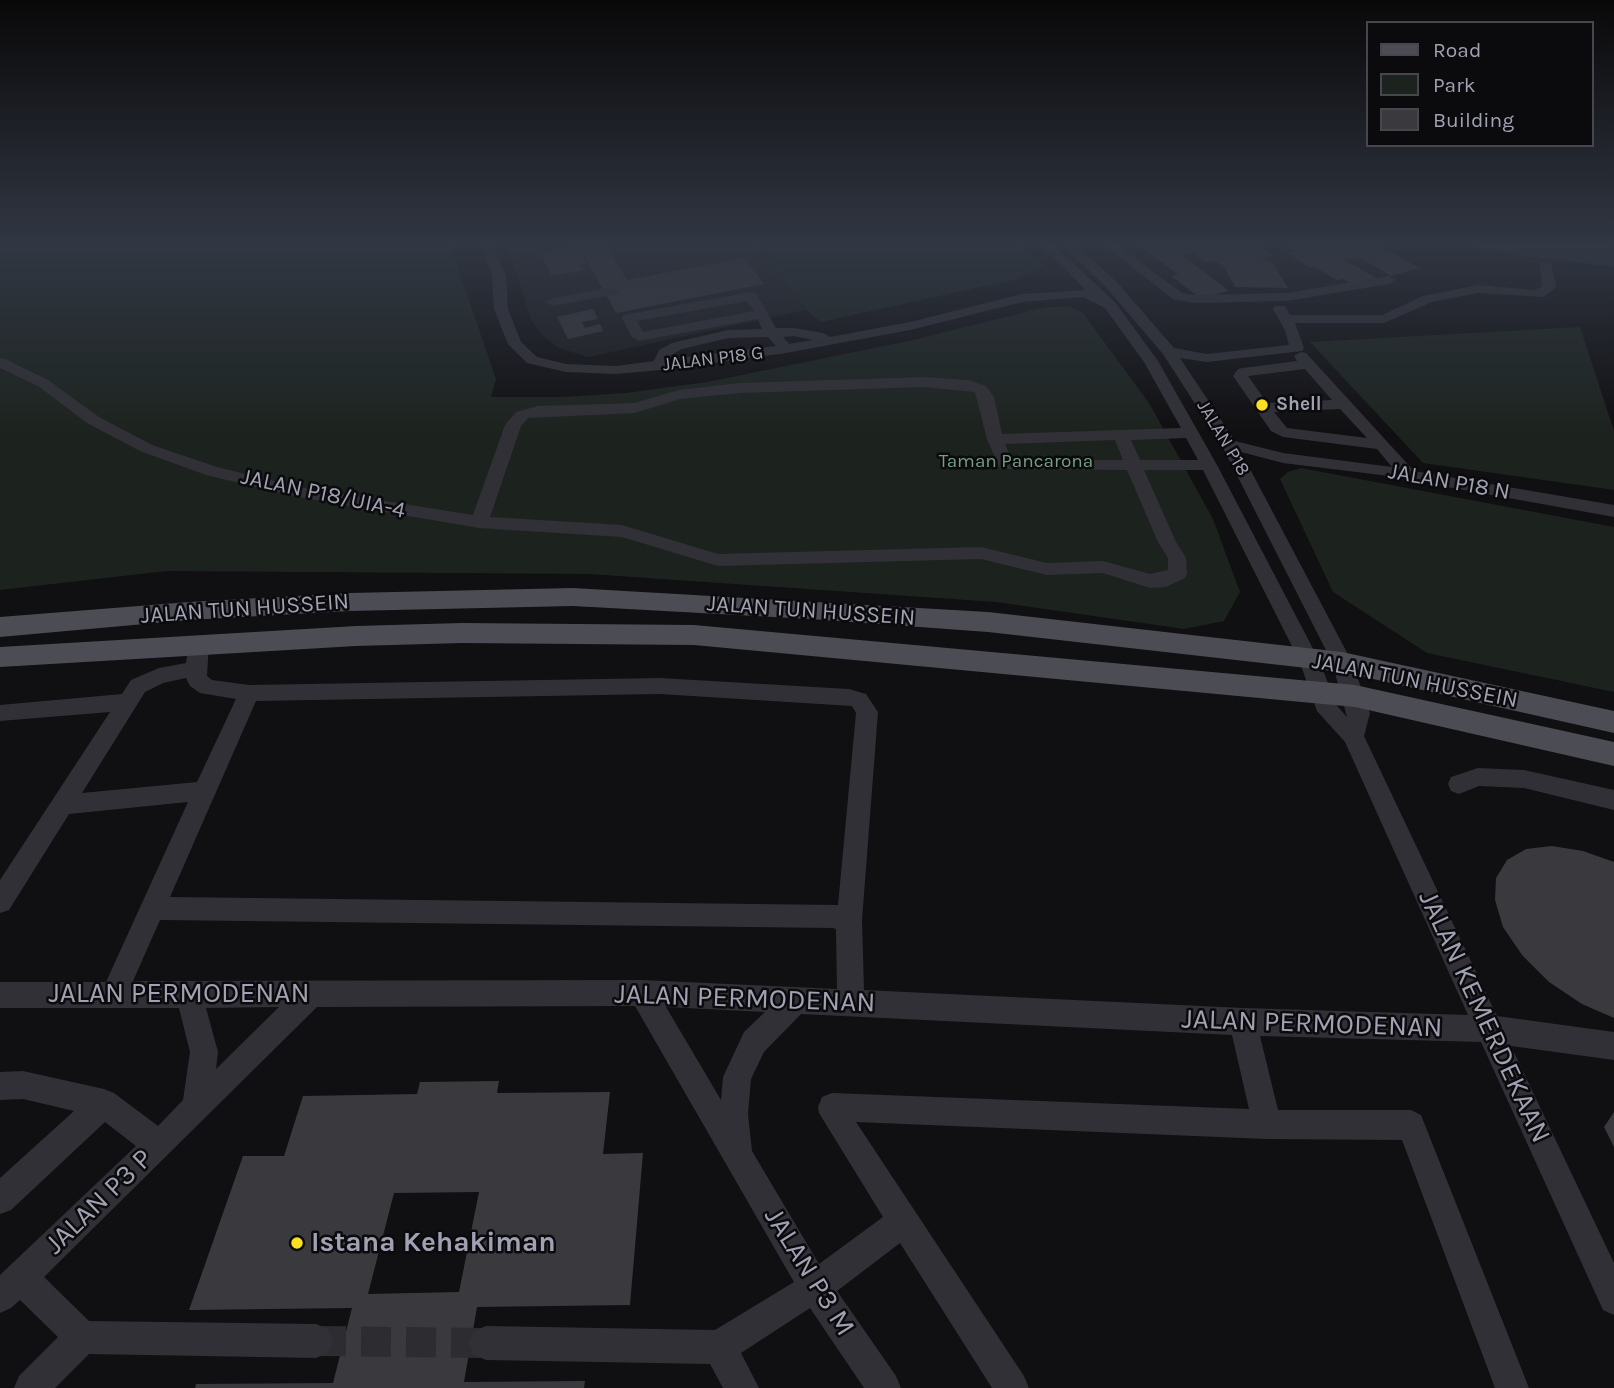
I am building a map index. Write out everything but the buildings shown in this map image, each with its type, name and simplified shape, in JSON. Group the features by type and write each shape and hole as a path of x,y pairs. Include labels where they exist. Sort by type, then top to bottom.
{"main road":[{"name":"JALAN TUN HUSSEIN","path":"0,627 189,611 573,597 988,622 1342,662 1614,722"},
{"name":"JALAN TUN HUSSEIN","path":"0,657 197,657 462,633 694,635 1355,696 1614,754"}],"street":[{"name":"JALAN P18 G","path":"500,307 515,344 532,360 579,369 616,370 786,349 910,326 987,307"},
{"path":"622,307 639,337 763,314"},
{"path":"758,307 771,332 786,349"},
{"name":"JALAN P18","path":"1112,307 1151,360 1192,433 1309,660 1321,692"},
{"name":"JALAN P18","path":"1130,307 1169,352 1229,444 1342,662 1355,696"},
{"path":"1280,307 1297,347 1308,364 1409,475"},
{"path":"1287,319 1384,319 1411,307"},
{"path":"660,366 664,353 677,345 728,334 794,332 835,340"},
{"path":"1169,352 1206,358 1297,347"},
{"path":"1181,369 1206,358"},
{"name":"JALAN P18/UIA-4","path":"0,362 43,383 93,419 146,448 212,471 298,492 479,522 622,530 718,560 981,553 1047,569 1114,568 1158,581 1174,578 1178,573 1177,558 1167,542 1135,464"},
{"path":"1308,364 1241,374 1277,428 1291,435 1381,445"},
{"path":"479,522 513,425 522,415 529,412 635,408 679,395 740,388 956,383 975,387 984,393 1002,461 1012,466 1209,465"},
{"path":"1262,408 1346,404"},
{"path":"995,439 1192,433"},
{"path":"1121,436 1135,464"},
{"name":"JALAN P18 N","path":"1229,444 1283,458 1409,475 1614,511"},
{"name":"JALAN P18 N","path":"1245,473 1283,458"},
{"path":"0,902 138,686 197,657 197,680 207,687 249,693 660,686 849,696 859,700 867,712 849,920 851,1003"},
{"name":"JALAN KEMERDEKAAN","path":"1321,692 1328,711 1353,736 1614,1299"},
{"path":"114,993 249,693"},
{"path":"1353,736 1359,713 1355,696"},
{"path":"0,713 127,702"},
{"path":"1459,784 1478,777 1524,779 1614,800"},
{"path":"63,805 205,791"},
{"path":"152,908 833,916 849,920"},
{"name":"JALAN PERMODENAN","path":"0,995 642,993 1243,1023 1490,1029 1614,1046"},
{"name":"JALAN P3 M","path":"642,993 815,1287 884,1388"},
{"path":"189,994 204,1052 197,1106"},
{"name":"JALAN P3 P","path":"10,1287 159,1145 310,995"},
{"name":"JALAN P3 M","path":"738,1154 734,1114 737,1077 754,1042 796,1000"},
{"path":"1243,1023 1267,1124"},
{"path":"0,1086 23,1085 104,1103 159,1145"},
{"path":"0,1199 104,1103"},
{"path":"1012,1388 832,1113 832,1107 1267,1124 1411,1125 1512,1388"},
{"path":"486,1343 719,1347 815,1287 904,1221"},
{"path":"10,1287 82,1337 316,1341"},
{"path":"31,1388 82,1337"},
{"path":"719,1347 742,1388"}],"shaded area":[{"path":"527,307 804,307 806,310 588,357 559,348 543,336 531,320"}],"green space":[{"name":"Taman Pancarona","path":"0,307 471,307 496,379 491,397 563,397 626,393 707,382 909,341 1042,308 1070,307 1082,312 1149,403 1213,519 1240,592 1224,621 1184,629 996,602 589,574 167,571 0,590"},
{"path":"804,307 890,307 821,322"},
{"path":"1580,327 1614,431 1614,490 1423,463 1310,342"},
{"path":"1301,468 1614,527 1614,692 1427,653 1333,592 1280,479 1288,472"}],"tunnel":[{"path":"316,1341 486,1343"}],"place":[{"name":"Shell","path":"1262,405"},
{"name":"Istana Kehakiman","path":"297,1243"}]}
